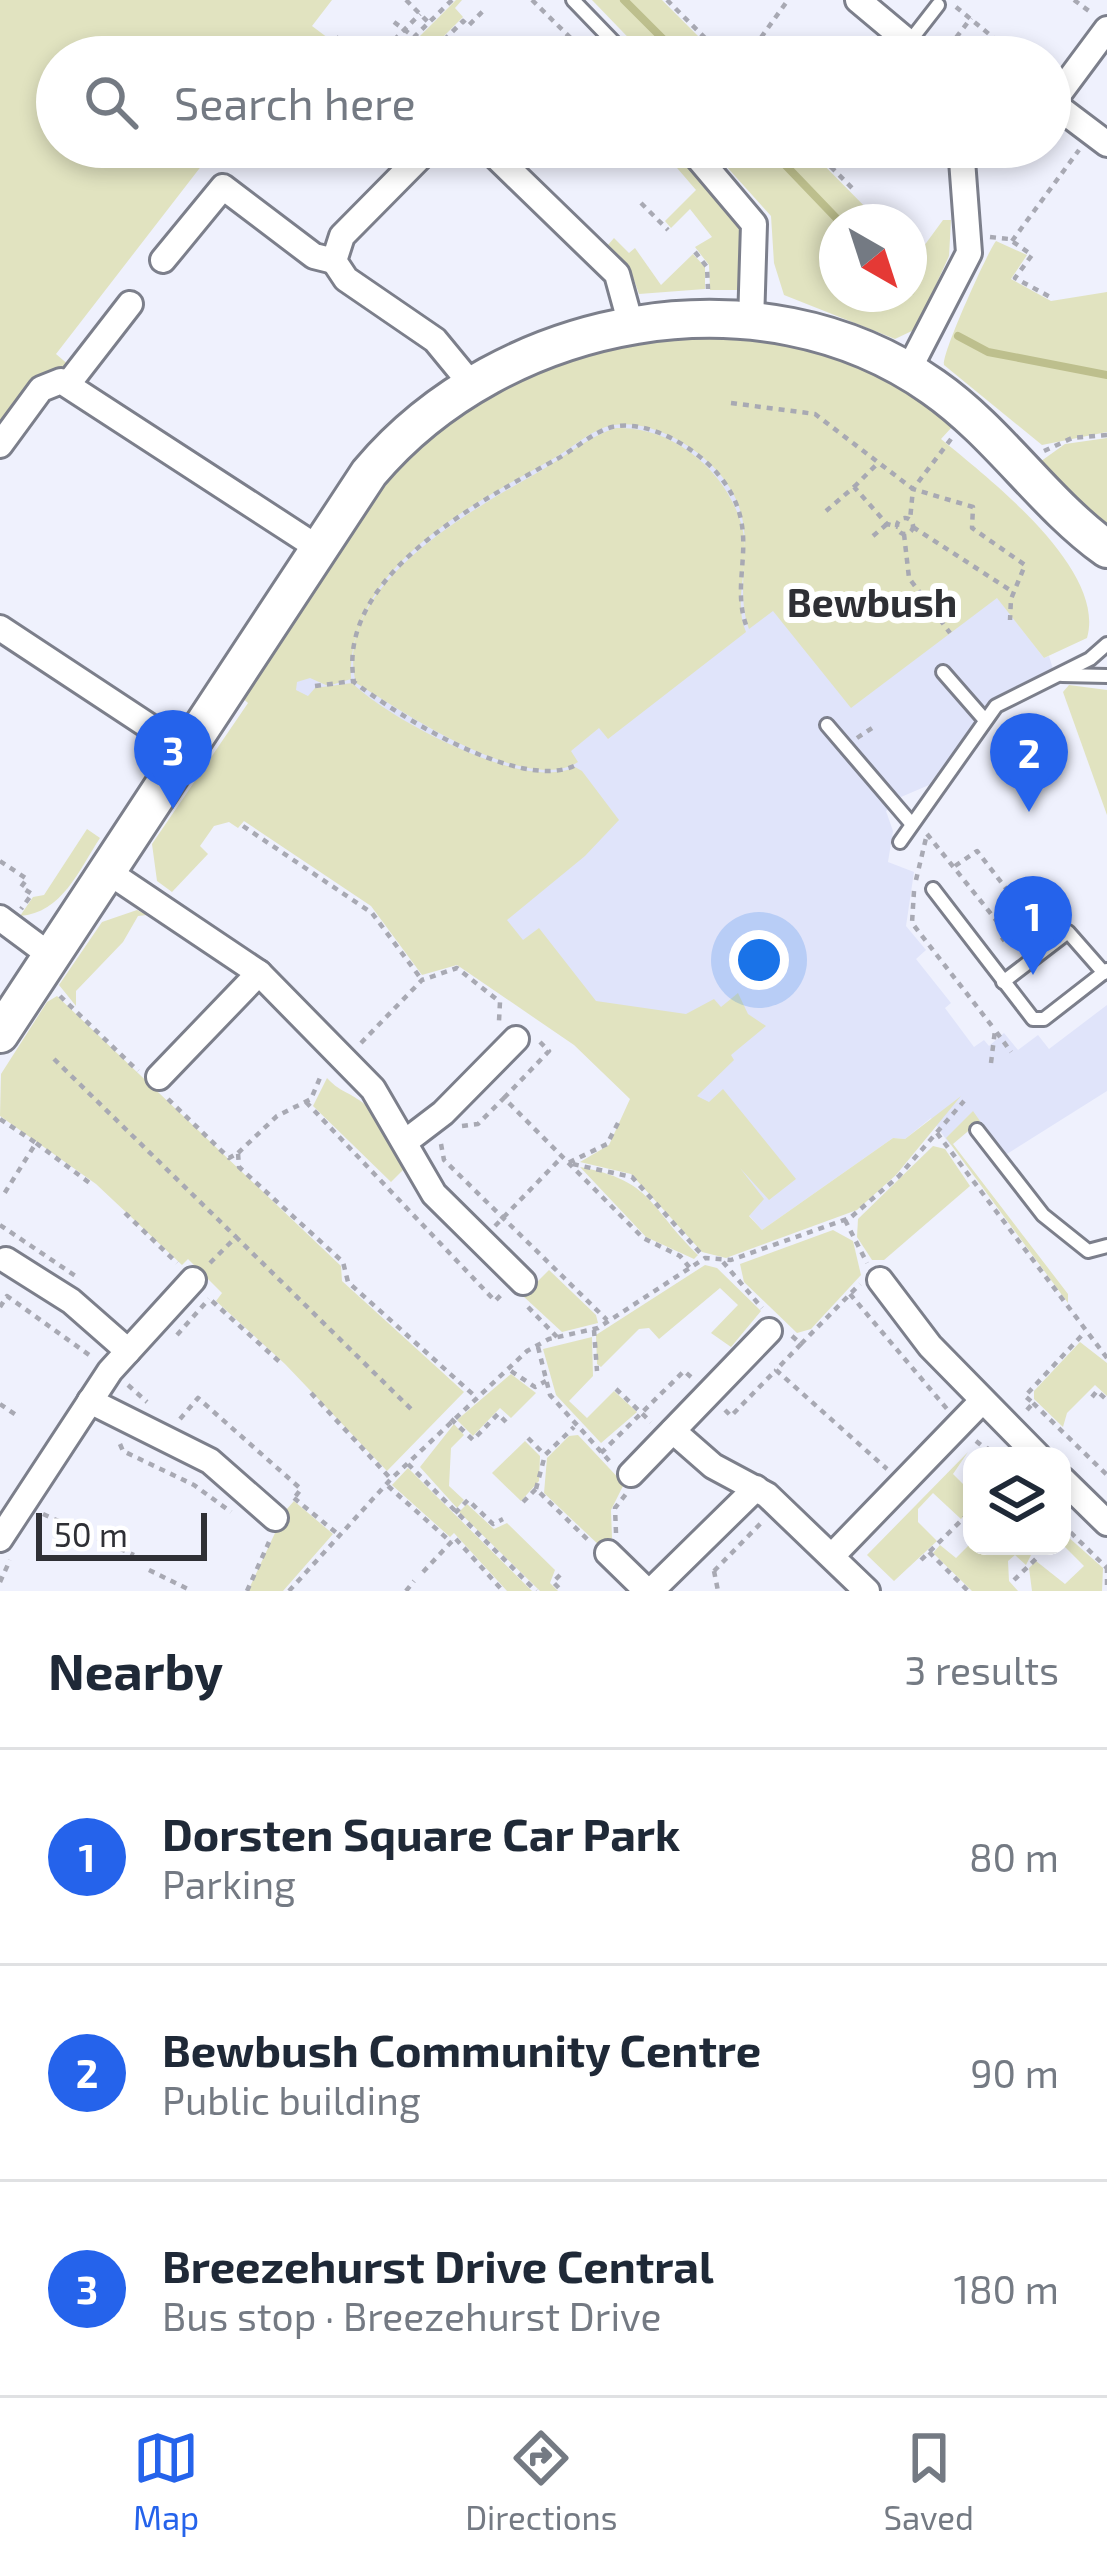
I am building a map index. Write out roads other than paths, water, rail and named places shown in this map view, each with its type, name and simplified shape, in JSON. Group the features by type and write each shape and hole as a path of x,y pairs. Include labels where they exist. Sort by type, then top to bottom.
{"street":[{"path":"858,0 902,36"},
{"path":"1071,76 1107,29"},
{"path":"1071,117 1099,138"},
{"path":"334,261 342,236 409,168"},
{"path":"507,168 616,274 631,325"},
{"path":"707,168 754,224 751,323"},
{"path":"908,371 969,253 963,168"},
{"path":"163,260 223,187 314,256 334,261 346,279 435,340 472,385"},
{"path":"68,384 130,304"},
{"path":"0,1034 52,973 107,871 185,750 317,548 390,449 472,385 556,344 631,325 751,323 806,332 908,371 969,416 1024,469 1097,542 1107,568"},
{"path":"0,445 47,384 68,384 317,548"},
{"path":"0,628 185,750"},
{"path":"107,871 259,973 335,1065 380,1098 434,1194 481,1240 520,1288"},
{"path":"9,918 52,973"},
{"path":"160,1087 259,973"},
{"path":"405,1142 443,1113 516,1039"},
{"path":"8,1232 3,1265 70,1301 128,1351"},
{"path":"6,1547 90,1401 187,1273"},
{"path":"880,1280 930,1346 1029,1447"},
{"path":"630,1479 774,1324"},
{"path":"90,1401 210,1461 272,1525"},
{"path":"832,1556 982,1401"},
{"path":"670,1434 713,1466 756,1488 867,1591"},
{"path":"608,1549 649,1591 756,1488"},
{"path":"1071,1488 1107,1523"}],"lane":[{"path":"573,0 608,36"},
{"path":"925,36 942,3"},
{"path":"900,842 984,719 1009,696 1060,675 1107,644"},
{"path":"943,672 984,719"},
{"path":"1060,675 1107,676"},
{"path":"827,725 911,821"},
{"path":"933,889 1003,982 1038,1021 1106,972 1072,932 1003,982"},
{"path":"977,1130 1042,1215 1088,1251 1107,1246"}],"waterway":[{"path":"624,0 660,36"},
{"path":"788,168 823,204"},
{"path":"958,336 988,352 1107,375"}],"place":[{"name":"Breezehurst Drive Central","path":"173,809"},
{"name":"Bewbush Community Centre","path":"1029,812"},
{"name":"Dorsten Square Car Park","path":"1033,975"}],"district":[{"name":"Bewbush","path":"872,601"}]}
